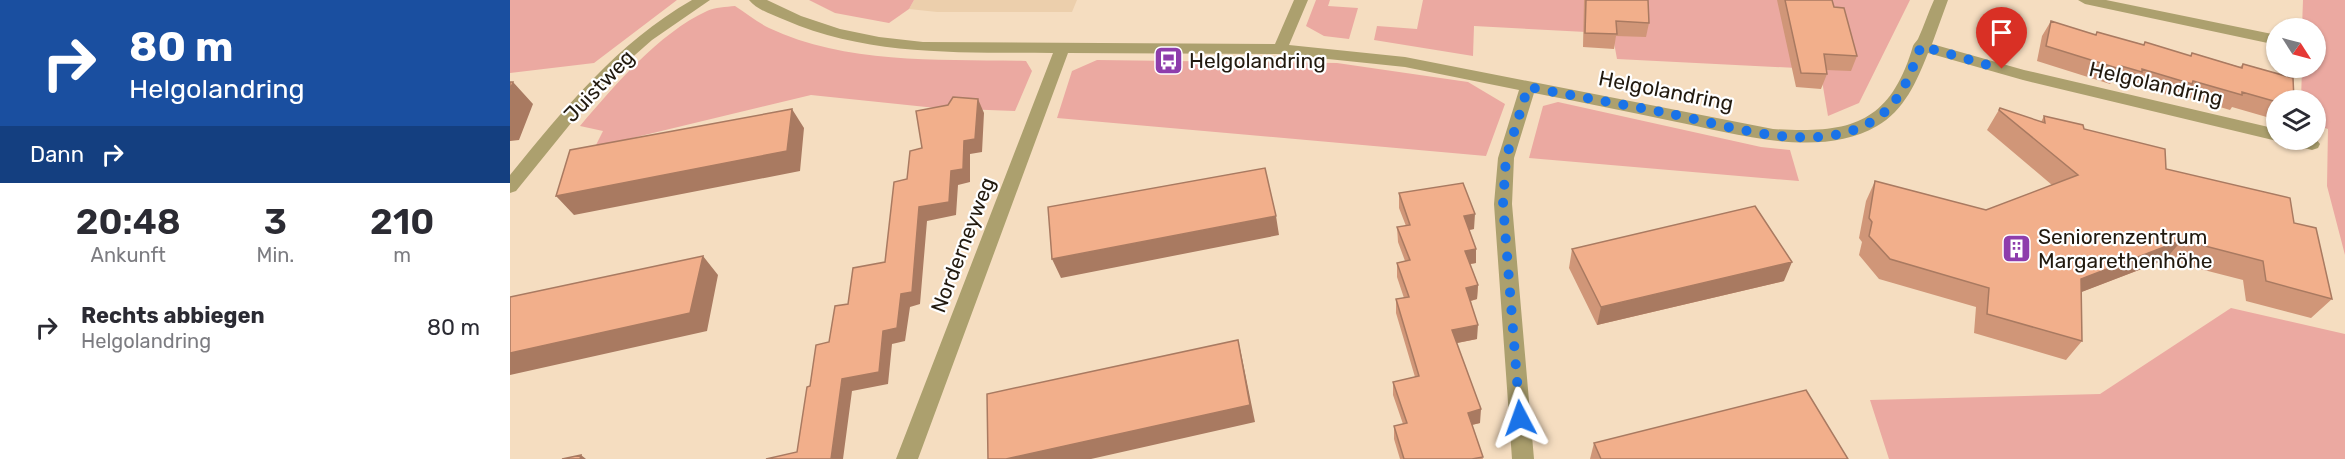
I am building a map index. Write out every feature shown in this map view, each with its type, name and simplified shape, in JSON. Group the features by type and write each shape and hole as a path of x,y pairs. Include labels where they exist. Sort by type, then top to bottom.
{"street":[{"name":"Juistweg","path":"513,181 605,73 625,55 703,0"},
{"name":"Helgolandring","path":"756,0 784,16 829,32 887,44 923,47 1280,48 1353,55 1405,62 1773,135 1824,136 1855,130 1879,116 1896,102 1908,81 1941,0"},
{"path":"1280,48 1300,0"},
{"path":"2085,0 2266,38"},
{"name":"Helgolandring","path":"1921,46 2024,75 2266,132"},
{"name":"Norderneyweg","path":"907,459 1062,48"},
{"path":"1523,459 1503,204 1506,158 1528,87"}],"shaded area":[{"path":"510,0 677,0 594,63 510,73"},
{"path":"809,0 914,0 909,9 889,23 835,13"},
{"path":"914,0 1077,0 1072,12 937,12 909,9"},
{"path":"1316,0 1330,0 1328,6 1358,8 1349,39 1324,36 1306,26"},
{"path":"1423,0 1910,0 1859,103 1828,116 1821,75 1797,68 1617,59 1613,37 1586,32 1474,26 1473,56 1374,40 1377,26 1417,29"},
{"path":"2303,0 2345,0 2345,255 2327,186 2326,90 2301,90 2302,78 2326,78 2326,18 2302,18"},
{"path":"735,6 769,28 799,40 831,48 895,58 1026,61 1032,71 1015,111 936,108 811,95 595,147 603,131 580,126 638,62 689,21 710,10"},
{"path":"1097,60 1337,63 1468,82 1505,104 1486,156 1057,118 1072,71"},
{"path":"1558,102 1761,147 1790,150 1799,181 1529,158 1543,106"},
{"path":"2231,308 2345,334 2345,459 1889,459 1870,400 2100,394"}],"building":[{"path":"1586,0 1648,0 1649,23 1616,21 1617,34 1585,33"},
{"path":"1785,0 1832,0 1834,7 1844,8 1857,56 1824,54 1827,74 1801,73"},
{"path":"2051,21 2096,35 2097,32 2144,45 2145,42 2242,68 2243,64 2266,70 2266,78 2293,78 2294,90 2266,90 2266,99 2242,92 2242,95 2193,81 2192,84 2142,69 2142,72 2121,66 2120,69 2046,46"},
{"path":"953,97 978,99 975,139 964,141 963,169 951,171 949,202 919,207 912,292 901,294 897,328 883,331 879,372 842,379 831,459 766,459 797,452 816,345 829,342 835,306 848,304 853,268 885,262 894,182 907,179 910,151 922,148 916,111 948,105"},
{"path":"2000,108 2045,123 2044,116 2083,125 2084,129 2165,149 2166,169 2290,198 2294,223 2316,228 2332,299 2266,281 2263,261 2182,240 2081,279 2082,341 1987,314 1989,288 1890,259 1869,236 1872,222 1869,218 1875,181 1986,210 2078,175 1999,110"},
{"path":"792,109 787,151 556,196 570,150"},
{"path":"1265,168 1276,216 1052,259 1048,207"},
{"path":"1463,183 1475,214 1464,216 1476,249 1465,251 1478,285 1466,288 1478,325 1452,330 1481,409 1468,413 1483,457 1404,459 1394,426 1407,423 1393,382 1419,376 1396,299 1409,297 1397,263 1410,260 1397,227 1410,225 1399,193"},
{"path":"1755,206 1792,262 1601,307 1572,249"},
{"path":"703,256 690,313 510,353 510,297"},
{"path":"1238,340 1250,405 1006,459 988,459 987,394"},
{"path":"1806,390 1848,459 1601,459 1594,443"},
{"path":"581,455 580,459 562,459"}],"place":[{"name":"Helgolandring","path":"1168,61"},
{"name":"Seniorenzentrum Margarethenhöhe","path":"2017,249"}],"route":[{"path":"1520,418 1503,204 1506,158 1528,87 1773,135 1802,137 1824,136 1855,130 1879,116 1896,102 1908,81 1921,46 2002,69"}]}
